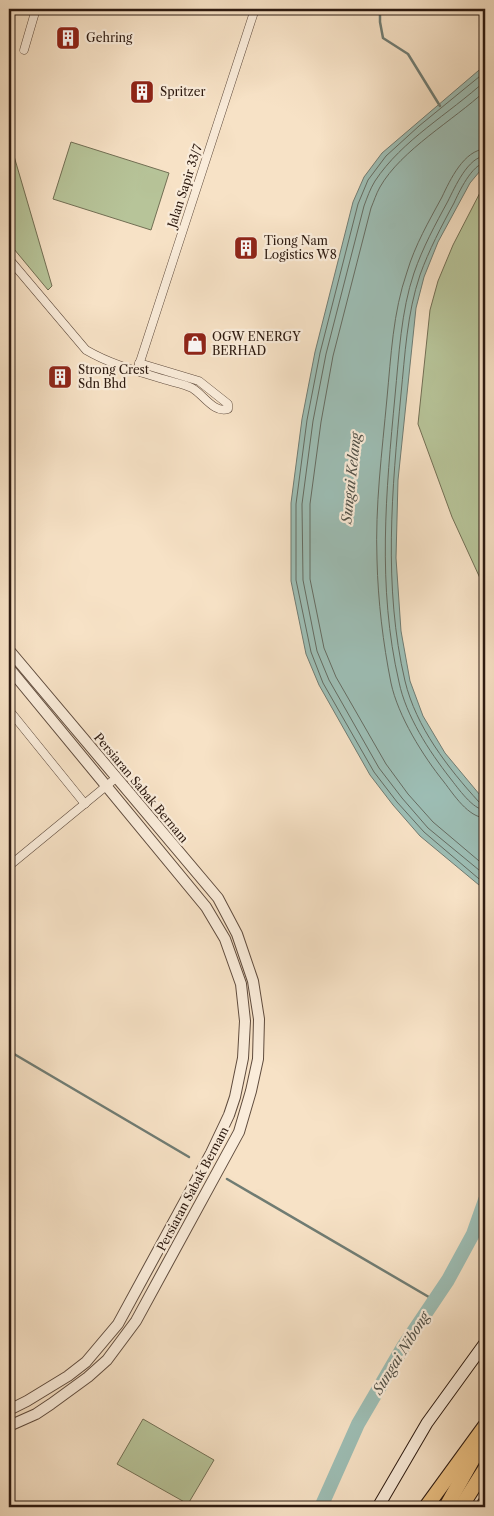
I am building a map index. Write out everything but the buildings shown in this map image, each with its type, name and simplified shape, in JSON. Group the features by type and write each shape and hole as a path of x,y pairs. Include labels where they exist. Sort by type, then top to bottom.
{"highway":[{"path":"426,1507 485,1426"},
{"path":"446,1507 485,1438"},
{"path":"461,1507 485,1468"},
{"path":"483,1507 485,1503"}],"main road":[{"path":"378,1507 427,1423 485,1343"}],"street":[{"path":"24,50 36,9"},
{"name":"Jalan Sapir 33/7","path":"137,371 255,9"},
{"path":"9,259 86,350 103,360 192,388 216,407 228,409 228,404 198,381 139,362"},
{"name":"Persiaran Sabak Bernam","path":"9,650 218,898 237,934 253,981 259,1019 258,1059 251,1091 238,1132 136,1321 107,1360 88,1377 36,1414 9,1426"},
{"name":"Persiaran Sabak Bernam","path":"9,668 206,907 225,939 241,984 245,1021 243,1058 229,1116 211,1153 118,1324 86,1362 68,1376 9,1410"},
{"path":"9,710 84,804"},
{"path":"9,866 116,778"},
{"path":"27,1401 36,1414"}],"green space":[{"path":"9,139 52,286 48,290 9,243"},
{"path":"71,142 169,173 151,230 53,199"},
{"path":"485,183 485,589 452,517 418,424 430,310 438,281 453,245"},
{"path":"143,1419 214,1460 188,1504 117,1464"}],"water":[{"name":"Sungai Kelang","path":"485,65 485,165 470,183 438,242 424,277 416,308 398,480 396,558 401,631 410,681 423,716 445,753 485,801 485,890 420,836 393,805 370,775 319,685 306,654 291,581 291,503 302,419 315,352 353,202 364,177 382,153"}],"waterway":[{"path":"380,9 383,38 408,54 440,106"},
{"path":"9,1051 189,1157"},
{"path":"227,1179 434,1300"},
{"name":"Sungai Nibong","path":"321,1507 358,1424 403,1347 448,1280 473,1234 485,1200"}],"place":[{"name":"Gehring","path":"68,38"},
{"name":"Spritzer","path":"142,92"},
{"name":"Tiong Nam Logistics W8","path":"246,248"},
{"name":"OGW ENERGY BERHAD","path":"195,344"},
{"name":"Strong Crest Sdn Bhd","path":"60,377"}]}
